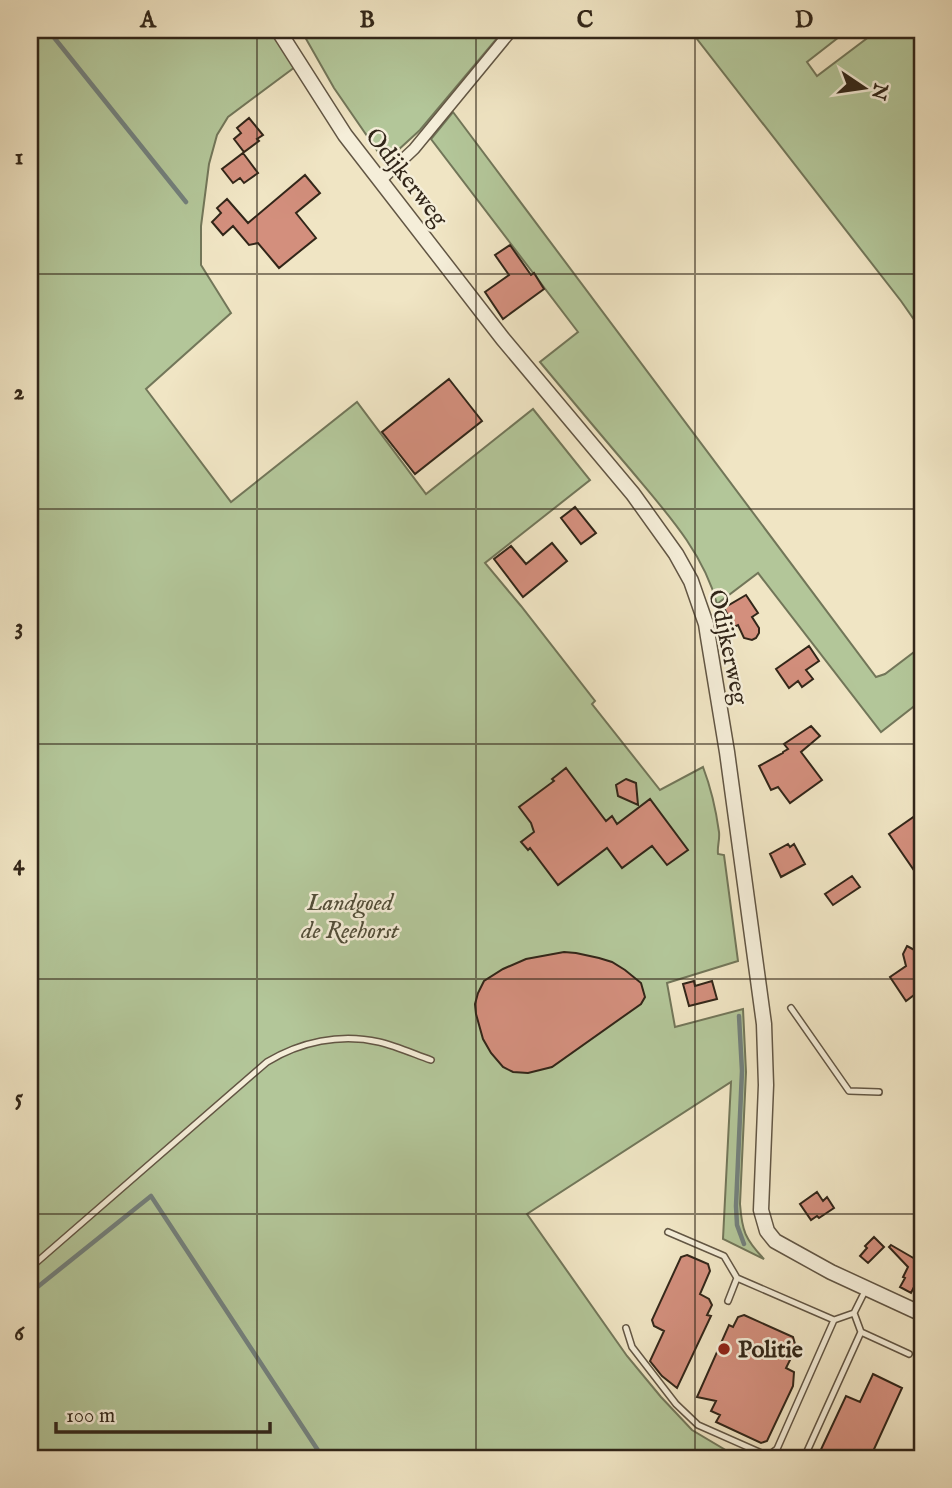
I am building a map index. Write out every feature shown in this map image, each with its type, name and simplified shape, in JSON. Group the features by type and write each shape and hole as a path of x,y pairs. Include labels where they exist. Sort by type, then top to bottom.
{"street":[{"name":"Odijkerweg","path":"278,30 345,135 503,339 633,494 676,554 691,581 706,624 764,1024 766,1085 761,1210 767,1231 775,1241 831,1272 922,1314"},
{"path":"381,180 414,149 512,30"}],"lane":[{"path":"791,1008 849,1091 879,1092"},
{"path":"30,1268 267,1062 278,1056 324,1040 362,1040 379,1042 431,1060"},
{"path":"668,1232 724,1256 737,1278 834,1320 854,1313"},
{"path":"728,1301 737,1278"},
{"path":"804,1458 860,1332 854,1313 866,1288"},
{"path":"626,1328 632,1347 676,1404 698,1425 768,1456 777,1449 834,1320"},
{"path":"860,1332 909,1354"}],"green space":[{"name":"Landgoed de Reehorst","path":"30,30 274,30 295,67 228,117 217,135 209,164 201,226 201,265 231,313 146,389 231,502 357,402 426,494 533,409 590,480 485,563 595,701 592,704 660,790 703,767 716,816 718,854 724,855 738,961 667,983 675,1027 743,1009 746,1072 740,1204 746,1234 764,1259 723,1239 731,1082 527,1214 627,1356 661,1397 692,1430 739,1458 30,1458"},
{"path":"301,30 504,30 420,130 385,162 334,88"},
{"path":"690,30 848,30 807,62 817,76 878,30 918,30 922,35 922,331 901,301"},
{"path":"453,112 876,677 885,674 922,646 922,700 881,732 758,573 717,604 702,566 681,532 540,362 578,332 431,139"}],"building":[{"path":"249,118 263,135 244,152 234,139 241,133 237,128"},
{"path":"243,153 258,173 244,183 240,178 233,183 222,169"},
{"path":"305,175 320,193 296,213 316,238 279,268 258,243 249,245 233,226 223,235 212,222 221,213 217,208 227,199 248,223"},
{"path":"510,245 544,289 503,319 485,292 509,275 495,255"},
{"path":"449,379 482,421 415,474 382,432"},
{"path":"575,507 596,533 581,544 561,518"},
{"path":"552,543 567,561 523,597 494,559 511,546 526,564"},
{"path":"746,595 758,613 752,617 759,633 752,640 744,638 738,625 734,627 724,608"},
{"path":"809,646 819,661 806,670 813,679 802,687 798,681 789,688 776,669"},
{"path":"811,726 820,736 801,752 822,780 790,803 778,787 771,790 759,766 783,753 788,749 784,744"},
{"path":"566,768 606,821 612,816 617,824 650,799 688,850 667,865 652,846 622,868 607,848 558,885 530,848 528,850 521,842 534,832 519,807 554,781 552,779"},
{"path":"626,779 636,783 638,805 618,796 616,785"},
{"path":"922,811 922,882 889,834"},
{"path":"788,844 790,847 794,844 805,864 781,877 770,854"},
{"path":"852,876 860,887 833,905 825,894"},
{"path":"907,946 922,954 922,989 906,1001 890,977 906,966 903,954"},
{"path":"564,952 612,962 641,983 645,997 641,1004 552,1067 528,1073 513,1072 503,1067 483,1039 476,1014 478,993 484,981 503,969 526,959"},
{"path":"694,981 695,986 712,981 717,999 689,1006 683,984"},
{"path":"817,1192 823,1201 827,1197 834,1208 811,1220 800,1204"},
{"path":"874,1237 884,1247 868,1263 860,1256"},
{"path":"891,1245 922,1263 922,1289 915,1285 911,1293 900,1287 908,1267 889,1247"},
{"path":"687,1255 708,1264 710,1271 700,1294 709,1299 712,1305 707,1315 711,1316 677,1388 662,1376 650,1361 664,1331 654,1326 652,1320 681,1257"},
{"path":"744,1315 793,1337 795,1344 786,1368 794,1372 793,1386 767,1441 761,1443 716,1422 720,1415 711,1411 716,1401 697,1397 729,1325 733,1327 738,1317"},
{"name":"Politie","path":"873,1374 902,1388 870,1458 855,1453 853,1458 817,1458 846,1396 860,1402"}],"waterway":[{"path":"48,30 186,202"},
{"path":"739,1016 742,1071 736,1206 737,1225 744,1244"},
{"path":"30,1293 151,1196 323,1458"}],"place":[{"name":"Politie","path":"724,1349"}]}
